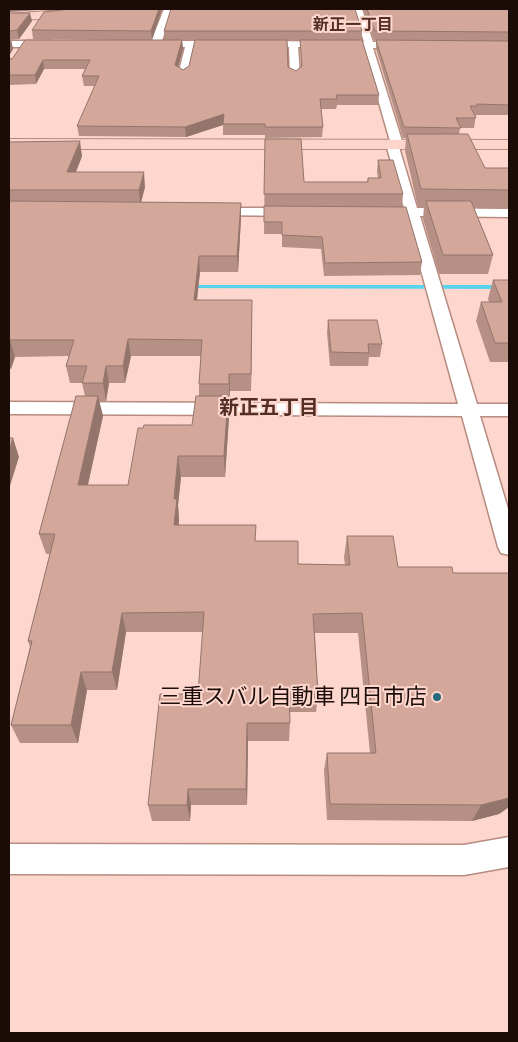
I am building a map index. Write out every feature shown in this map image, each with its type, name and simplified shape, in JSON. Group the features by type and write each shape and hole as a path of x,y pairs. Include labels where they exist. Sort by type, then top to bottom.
{"street":[{"path":"9,17 39,20 99,9"},
{"path":"168,9 152,44 236,44"},
{"path":"358,9 394,144 509,547"},
{"path":"9,44 61,44"},
{"path":"183,75 190,44"},
{"path":"254,44 419,45"},
{"path":"293,44 295,76"},
{"path":"9,144 509,145"},
{"path":"196,212 305,212"},
{"path":"364,212 509,213"},
{"path":"9,408 509,410"},
{"path":"9,859 464,860 509,852"}],"building":[{"path":"70,9 159,9 151,31 32,30 44,12"},
{"path":"171,9 355,9 362,31 164,31"},
{"path":"367,9 509,9 509,32 375,31"},
{"path":"9,13 30,13 17,30 9,31"},
{"path":"25,40 182,40 175,65 183,70 189,66 195,40 287,40 288,67 296,71 302,66 300,40 362,40 379,95 336,95 337,99 320,99 323,127 265,127 265,124 223,124 224,114 185,127 77,126 99,76 82,76 90,60 43,60 35,75 9,75 9,59 12,59"},
{"path":"376,40 509,41 509,105 477,104 477,106 470,106 476,118 456,118 461,128 404,127"},
{"path":"407,134 468,134 485,168 509,168 509,190 421,189"},
{"path":"265,139 301,139 304,182 368,182 368,178 381,178 378,160 393,160 403,194 264,194"},
{"path":"80,141 67,172 144,172 139,190 9,190 9,142"},
{"path":"9,201 241,203 237,256 199,256 194,300 252,300 251,374 229,374 229,384 199,384 202,340 128,339 123,366 106,366 103,383 82,383 87,366 66,366 74,340 10,340 9,344"},
{"path":"426,201 471,201 493,255 443,255"},
{"path":"264,206 406,207 422,262 325,263 322,237 282,235 282,222 264,222"},
{"path":"493,280 509,280 509,343 495,343 481,302 502,302"},
{"path":"328,320 377,320 382,344 368,344 369,353 331,352"},
{"path":"76,396 98,396 78,485 128,485 138,428 143,428 144,425 192,425 196,396 228,396 224,456 178,456 174,499 177,499 174,525 256,525 255,541 298,541 298,564 350,565 347,536 393,536 398,567 452,567 453,573 509,573 509,798 481,805 330,804 327,753 376,753 362,613 313,614 318,694 289,693 290,723 247,723 246,789 188,789 187,805 148,805 160,694 198,694 204,612 122,613 112,672 81,672 71,725 11,725 32,641 28,641 55,534 39,534"},
{"path":"9,438 13,438 9,451"}],"waterway":[{"path":"186,287 509,287"}],"place":[{"name":"三重スバル自動車 四日市店","path":"437,697"}],"district":[{"name":"新正一丁目","path":"353,25"},
{"name":"新正五丁目","path":"269,408"}]}
